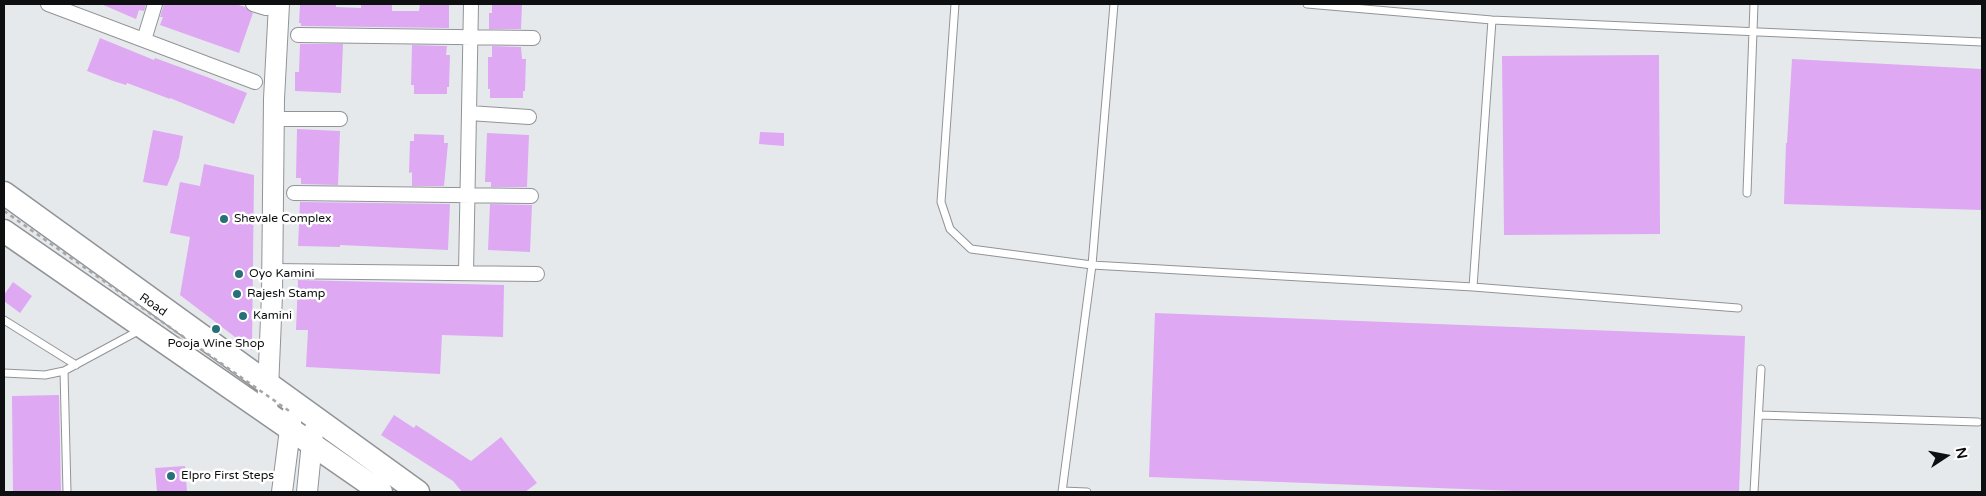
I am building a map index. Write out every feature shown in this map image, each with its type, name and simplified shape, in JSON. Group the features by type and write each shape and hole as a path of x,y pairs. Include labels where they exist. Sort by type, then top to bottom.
{"main road":[{"path":"4,193 269,383 312,445 381,492"},
{"path":"4,231 267,412 315,417 418,492"}],"street":[{"path":"48,4 79,9 144,40 255,82"},
{"path":"144,40 156,4"},
{"path":"466,273 470,4"},
{"path":"266,5 274,119 272,271 267,412"},
{"path":"298,35 533,38"},
{"path":"469,113 529,118"},
{"path":"274,119 340,119"},
{"path":"294,193 531,196"},
{"path":"272,271 537,274"},
{"path":"282,492 292,415"},
{"path":"307,492 315,417"}],"lane":[{"path":"955,4 941,202 950,229 971,249 1092,265 1473,287 1738,308"},
{"path":"1087,492 1062,492 1092,265 1114,4"},
{"path":"1307,4 1390,7 1492,20 1982,42"},
{"path":"1747,193 1754,4"},
{"path":"1473,287 1492,20"},
{"path":"4,320 76,365"},
{"path":"4,373 45,375 64,371 143,328"},
{"path":"1754,492 1761,370"},
{"path":"64,371 67,492"},
{"path":"1759,416 1978,422"}],"path":[{"name":"Road","path":"4,211 292,415"}],"building":[{"path":"101,4 146,4 144,11 139,10 136,19"},
{"path":"164,4 235,4 245,7 253,13 239,53 160,25"},
{"path":"336,4 336,7 361,8 361,4 392,4 392,11 419,11 420,4 449,4 449,28 301,26 301,23 299,23 300,5"},
{"path":"492,4 522,4 521,29 489,29 489,13 492,13"},
{"path":"100,38 154,60 155,58 247,93 234,124 170,98 87,71"},
{"path":"300,44 343,44 341,93 295,91 295,72 299,72"},
{"path":"412,45 447,46 446,55 450,55 447,94 414,94 414,85 411,85"},
{"path":"492,46 521,47 522,59 526,59 523,98 490,98 490,89 488,89 488,57 492,57"},
{"path":"1659,55 1660,234 1504,235 1502,56"},
{"path":"1792,59 1982,69 1982,210 1784,204"},
{"path":"297,129 340,131 338,185 301,184 301,178 296,178"},
{"path":"153,130 183,136 179,158 167,186 143,182"},
{"path":"760,132 784,133 784,146 759,144"},
{"path":"487,133 529,135 527,187 491,187 491,182 485,182"},
{"path":"414,134 444,135 444,143 448,143 444,186 412,186 412,172 409,173 410,141 414,141"},
{"name":"Shevale Complex","path":"204,164 254,175 252,350 180,295 190,237 170,233 180,182 200,186"},
{"path":"300,202 450,204 448,250 340,245 340,247 298,246"},
{"path":"490,204 532,205 530,252 488,250"},
{"path":"298,280 504,285 503,337 442,335 440,374 306,367 308,330 296,330"},
{"path":"13,282 32,296 20,313 4,301 4,295"},
{"path":"1155,313 1745,336 1739,492 1542,492 1149,477"},
{"path":"59,395 61,492 13,492 12,396"},
{"path":"394,415 414,428 416,425 471,461 501,437 537,483 525,492 462,492 453,481 381,435"},
{"name":"Elpro First Steps","path":"185,466 187,492 157,492 155,468"}],"place":[{"name":"Shevale Complex","path":"224,219"},
{"name":"Oyo Kamini","path":"239,274"},
{"name":"Rajesh Stamp","path":"237,294"},
{"name":"Kamini","path":"243,316"},
{"name":"Pooja Wine Shop","path":"216,329"},
{"name":"Elpro First Steps","path":"171,476"}]}
